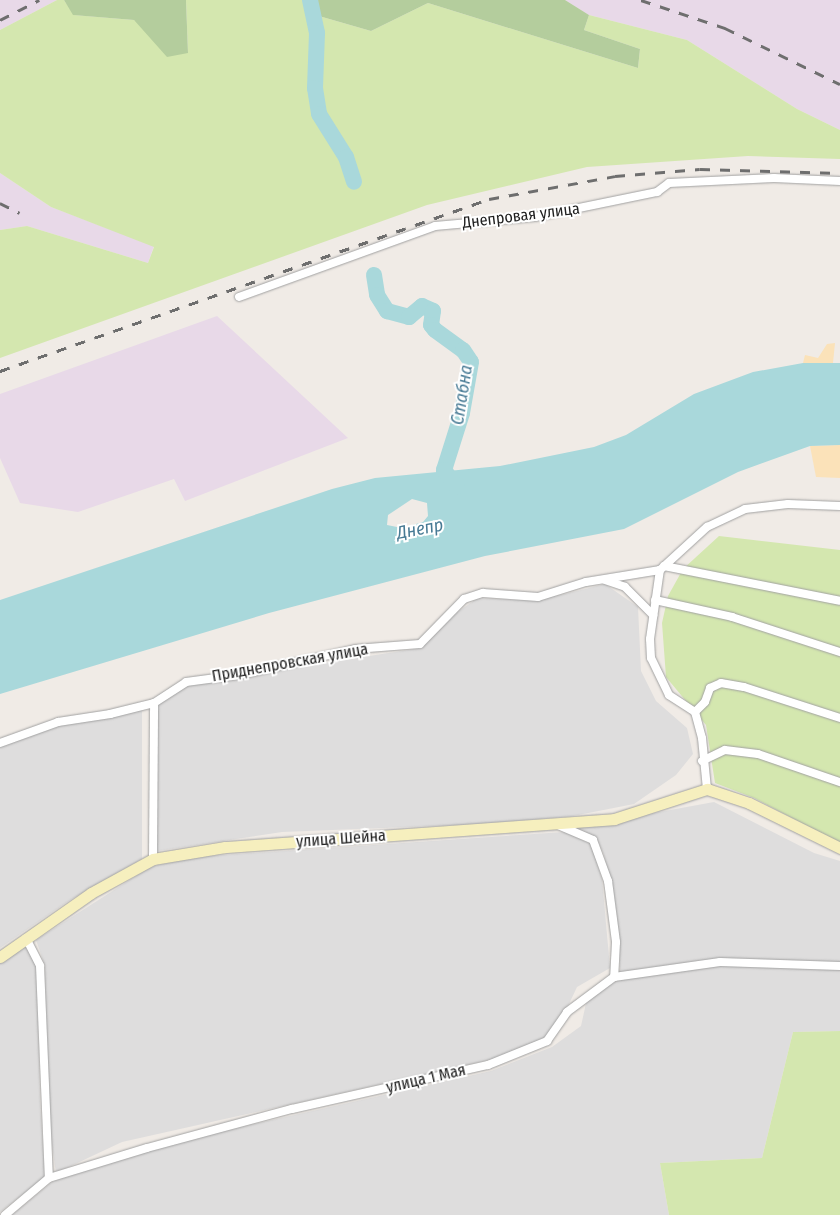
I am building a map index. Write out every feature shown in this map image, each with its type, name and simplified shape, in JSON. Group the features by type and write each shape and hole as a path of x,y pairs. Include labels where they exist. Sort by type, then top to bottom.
{"street":[{"name":"Днепровая улица","path":"239,297 435,226 535,217 657,192 669,183 774,178 840,181"},
{"path":"840,506 788,504 744,509 707,527 662,568 654,615 651,658 669,696 694,712 702,738 702,761 707,789 749,803 840,848"},
{"path":"662,568 840,601"},
{"name":"Приднепровская улица","path":"0,743 58,722 110,714 154,703 186,682 239,674 355,649 420,644 464,599 483,593 538,597 604,580 662,568"},
{"path":"604,580 625,587 654,615"},
{"path":"656,600 732,617 840,652"},
{"path":"694,712 705,702 710,688 721,683 744,687 840,718"},
{"path":"154,703 154,859"},
{"path":"702,761 724,750 758,754 840,782"},
{"name":"улица Шейна","path":"0,957 91,893 154,859 225,847 558,825 614,819 707,789"},
{"path":"558,825 593,840 608,881 616,942 614,977"},
{"path":"26,938 40,966 49,1178"},
{"name":"улица 1 Мая","path":"5,1215 49,1178 147,1148 292,1108 488,1065 546,1040 567,1012 614,977 720,962 840,966"}],"shaded area":[{"path":"0,0 57,0 0,30"},
{"path":"565,0 840,0 840,130 797,109 687,40 589,15"},
{"path":"0,173 51,207 154,246 148,263 27,226 0,230"},
{"path":"217,316 348,438 185,501 174,479 78,512 20,503 0,458 0,394"},
{"path":"605,584 638,607 641,671 656,701 687,728 693,754 676,775 634,804 573,816 483,824 282,832 151,852 153,718 158,703 192,683 415,649 447,619 478,598 523,600 561,595"},
{"path":"142,706 142,859 70,900 0,948 0,744 41,729"},
{"path":"714,802 814,853 840,861 840,1031 793,1032 762,1158 660,1163 669,1215 12,1215 52,1182 119,1154 491,1071 552,1047 581,1026 587,999 621,978 615,910 604,855 597,839 572,828"},
{"path":"565,832 591,844 602,879 610,968 577,987 554,1036 493,1059 122,1142 56,1173 46,1103 45,966 36,940 150,867 194,857"},
{"path":"25,945 37,968 40,1102 45,1177 0,1212 0,963"}],"green space":[{"path":"57,0 64,0 74,15 134,20 188,53 186,0 309,0 312,14 371,31 428,3 638,68 640,49 584,30 589,15 687,40 797,109 840,130 840,159 748,156 587,167 427,205 0,358 0,230 27,226 148,263 154,247 51,207 0,173 0,30"},
{"path":"64,0 186,0 188,53 167,57 134,20 73,15"},
{"path":"309,0 565,0 589,15 584,30 640,49 638,68 428,3 371,31 312,14"},
{"path":"719,536 840,550 840,843 754,798 715,783 706,725 666,677 662,623 668,596 683,569"},
{"path":"840,1031 840,1215 669,1215 660,1163 762,1158 793,1032"}],"sand":[{"path":"835,343 833,363 803,363 805,355 818,358 827,344"},
{"path":"840,445 840,478 816,477 810,446"}],"water":[{"name":"Днепр","path":"803,363 840,363 840,445 810,446 738,472 624,529 485,556 269,613 0,694 0,600 332,489 375,478 500,466 594,447 626,435 694,394 753,372","holes":["412,499 427,503 428,516 423,522 402,528 387,525 388,515"]}],"waterway":[{"name":"Стабна","path":"310,0 317,33 315,88 319,114 346,157 354,182"},
{"name":"Стабна","path":"374,275 377,295 387,311 409,317 422,306 433,311 431,325 463,350 471,362 462,413 444,470 457,487"}],"railway":[{"path":"0,20 39,0"},
{"path":"641,0 725,28 840,84"},
{"path":"0,371 489,199 615,176 700,169 840,173"},
{"path":"0,203 20,213"}]}
